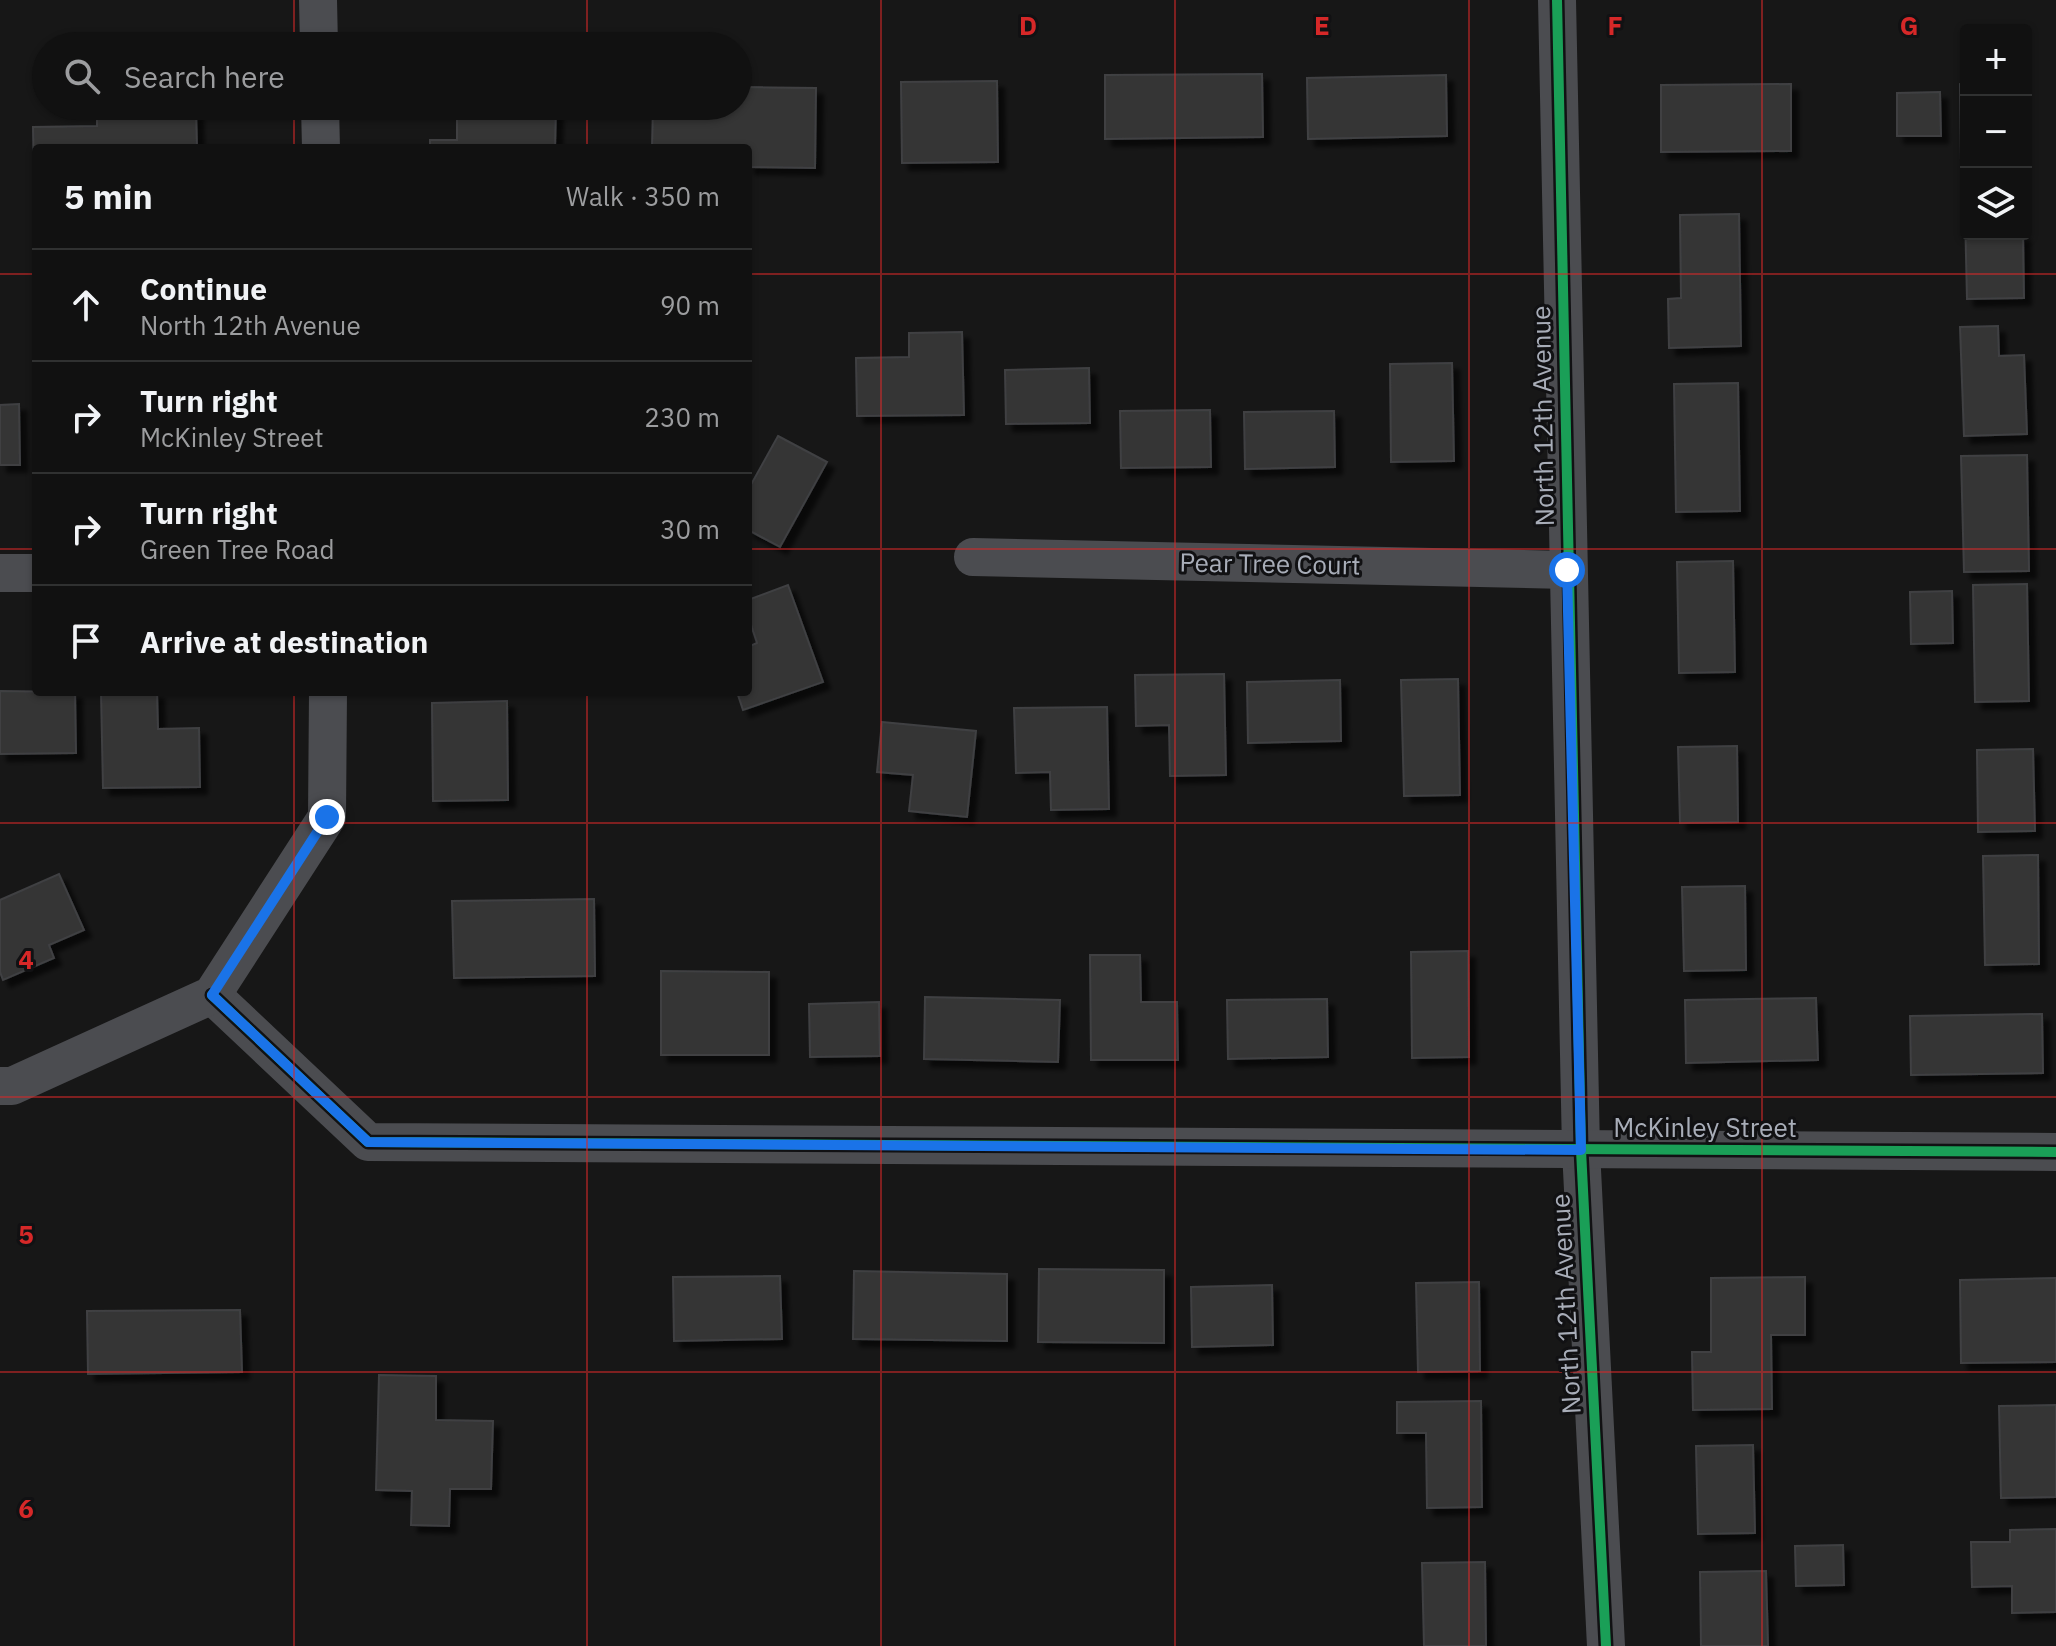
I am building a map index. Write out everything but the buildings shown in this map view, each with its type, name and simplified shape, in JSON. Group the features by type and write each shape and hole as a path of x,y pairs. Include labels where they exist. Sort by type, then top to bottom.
{"street":[{"path":"318,0 319,32"},
{"name":"North 12th Avenue","path":"1557,0 1581,1150 1606,1646"},
{"path":"320,120 321,144"},
{"name":"Pear Tree Court","path":"973,557 1567,570"},
{"path":"0,573 32,573"},
{"path":"0,1086 12,1086 212,995 327,817 328,696"},
{"name":"McKinley Street","path":"212,995 368,1142 2056,1152"}],"cycle path":[{"path":"1557,0 1581,1150 1606,1646"},
{"path":"212,995 368,1142 2056,1152"}],"route":[{"path":"327,817 212,995 368,1142 1581,1150 1567,570"}]}
